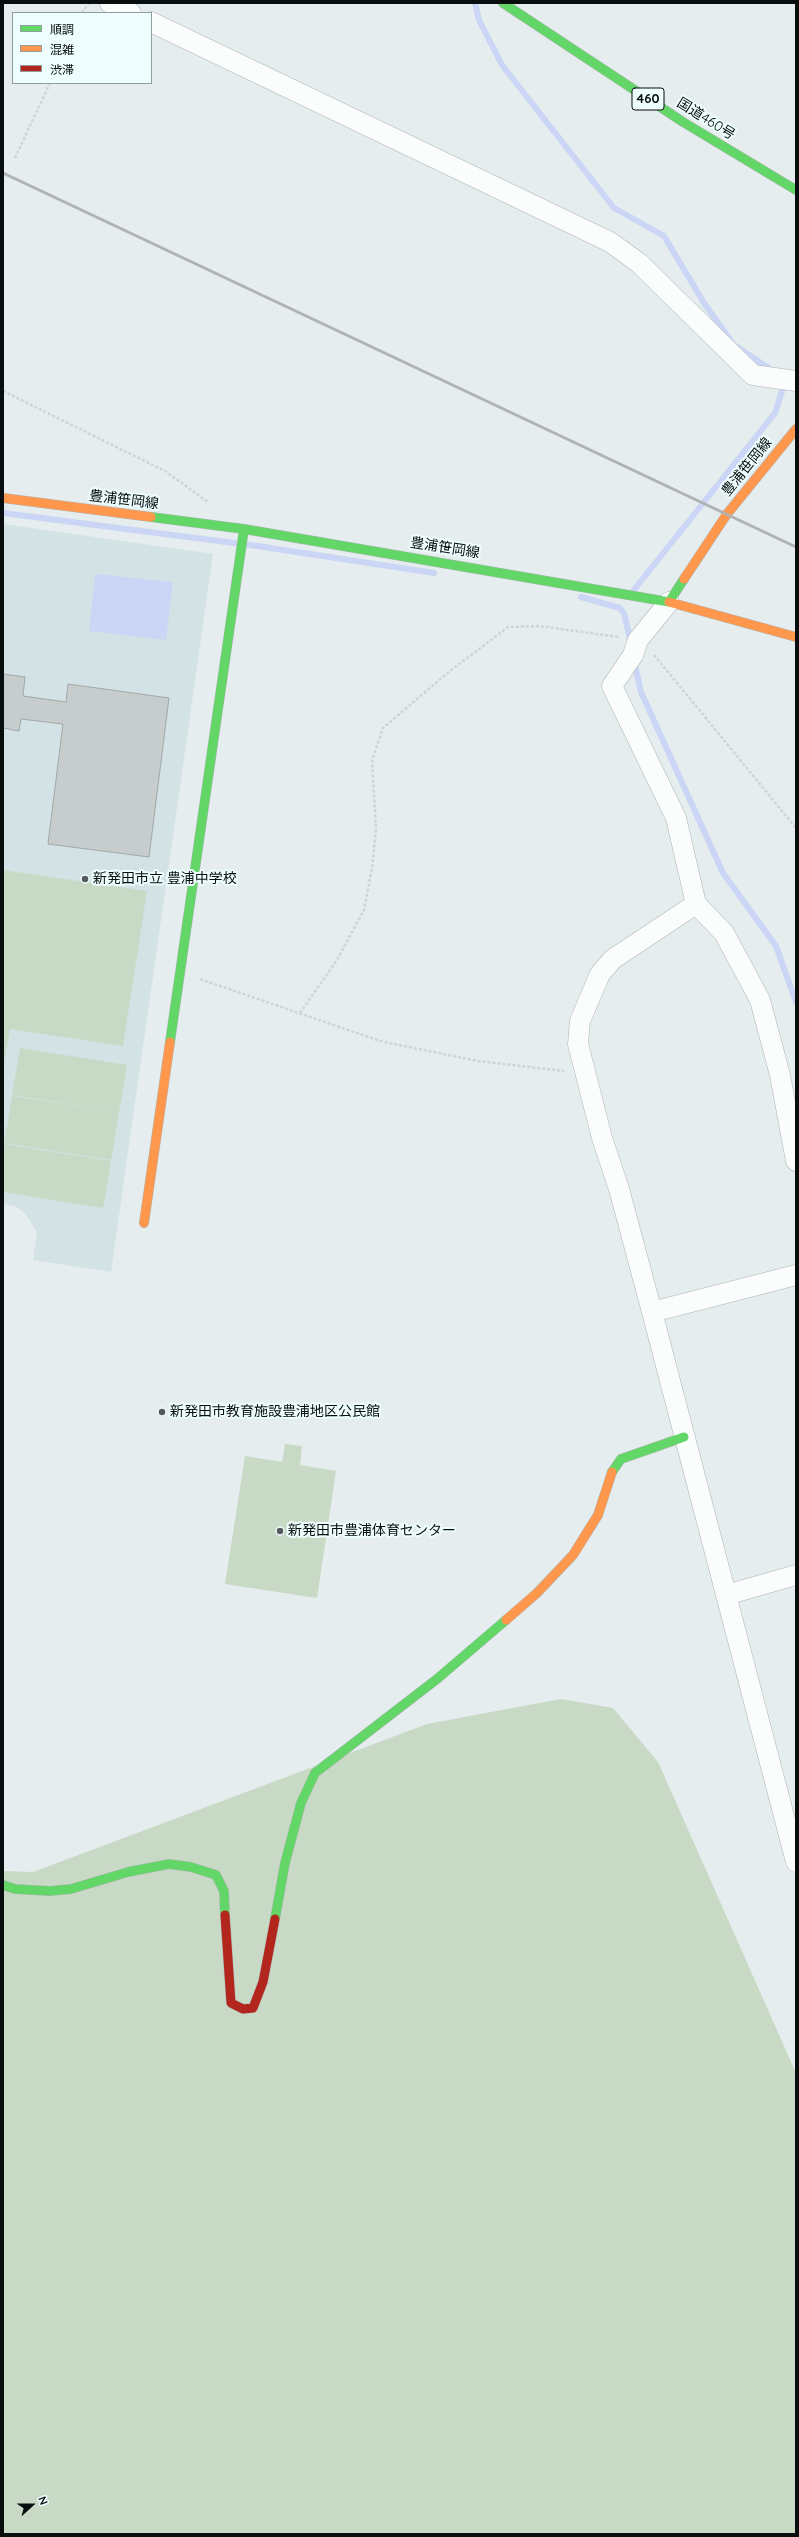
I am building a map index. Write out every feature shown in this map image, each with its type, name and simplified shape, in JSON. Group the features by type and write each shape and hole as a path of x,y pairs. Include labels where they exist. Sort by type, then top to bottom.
{"main road":[{"name":"国道460号","path":"503,3 683,122 796,190"},
{"name":"豊浦笹岡線","path":"3,498 244,529 668,602 727,514 796,429"},
{"path":"144,1223 178,971 244,529"},
{"path":"668,602 796,637"},
{"path":"3,1884 15,1889 50,1891 71,1888 128,1872 169,1864 191,1867 216,1875 224,1891 231,2003 243,2009 253,2008 264,1982 285,1863 301,1803 315,1773 438,1679 537,1593 573,1555 598,1515 613,1470 621,1459 684,1437"}],"street":[{"path":"110,3 129,12"},
{"path":"152,22 610,242 639,263 753,375 796,381"},
{"path":"668,602 638,640 633,655 612,686 676,818 696,904 724,933 760,1000 780,1075 796,1161"},
{"path":"696,904 613,959 600,974 580,1021 578,1044 652,1312 796,1862"},
{"path":"652,1312 796,1275"},
{"path":"726,1595 796,1575"}],"path":[{"path":"83,12 88,3"},
{"path":"15,158 50,84"},
{"path":"3,391 165,470 214,507"},
{"path":"300,1013 337,960 364,910 372,868 376,829 372,760 383,728 450,670 508,627 539,626 638,640 660,660 796,828"},
{"path":"178,971 380,1041 478,1061 585,1073"}],"shaded area":[{"name":"新発田市立 豊浦中学校","path":"3,524 213,554 111,1272 33,1260 37,1232 25,1213 15,1206 3,1204"}],"green space":[{"path":"3,870 147,891 123,1046 10,1029 3,1069"},
{"path":"20,1048 127,1065 119,1112 12,1095"},
{"path":"12,1096 119,1112 111,1160 4,1143"},
{"path":"4,1144 111,1161 103,1208 3,1192"},
{"name":"新発田市豊浦体育センター","path":"285,1444 302,1446 300,1465 336,1471 317,1598 225,1584 245,1456 282,1462"},
{"path":"561,1699 613,1708 658,1762 796,2073 796,2534 3,2534 3,1871 33,1872 427,1724"}],"water":[{"path":"95,574 173,582 166,640 89,631"}],"building":[{"path":"3,674 25,677 23,696 66,702 68,684 169,698 149,857 48,844 63,724 21,719 19,731 3,728"}],"waterway":[{"path":"475,3 479,20 502,65 614,208 664,236 704,303 734,345 773,371"},
{"path":"633,591 775,413 785,382"},
{"path":"3,513 257,546 434,573"},
{"path":"581,597 620,608 624,613 631,644"},
{"path":"634,661 641,692 723,873 776,946 796,1002"}],"railway":[{"path":"3,173 796,547"}],"traffic: fast":[{"path":"503,3 683,122 796,190"},
{"path":"151,517 244,529 669,602 684,579"},
{"path":"170,1042 244,529"},
{"path":"612,1472 621,1459 684,1437"},
{"path":"275,1919 285,1863 301,1803 315,1773 437,1679 506,1620"},
{"path":"3,1885 15,1889 50,1891 71,1889 128,1872 169,1864 191,1867 216,1875 224,1891 225,1915"}],"traffic: slow":[{"path":"684,579 727,514 796,429"},
{"path":"3,498 151,517"},
{"path":"669,602 796,637"},
{"path":"144,1223 170,1042"},
{"path":"506,1620 537,1593 573,1555 598,1515 612,1472"}],"traffic: jam":[{"path":"225,1915 231,2003 243,2009 253,2008 263,1982 275,1919"}],"place":[{"name":"新発田市立 豊浦中学校","path":"85,879"},
{"name":"新発田市教育施設豊浦地区公民館","path":"162,1412"},
{"name":"新発田市豊浦体育センター","path":"280,1531"}]}
